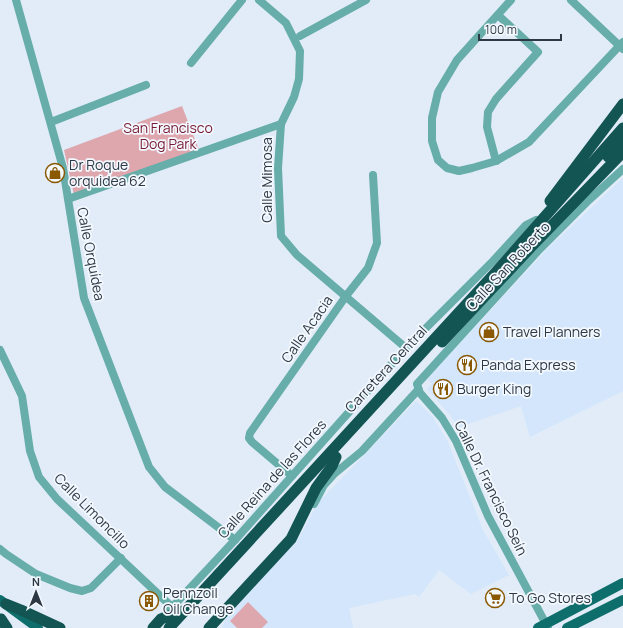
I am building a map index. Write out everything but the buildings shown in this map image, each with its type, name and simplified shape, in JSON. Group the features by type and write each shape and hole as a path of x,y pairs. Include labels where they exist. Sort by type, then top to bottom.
{"highway":[{"path":"623,104 536,220 496,266 496,272 506,268 623,140"},
{"name":"Carretera Central","path":"165,624 186,610 496,272 623,128"},
{"name":"Carretera Central","path":"178,628 532,246 623,152"},
{"path":"213,626 291,539 316,488 332,466 336,457"},
{"path":"3,602 60,628"},
{"path":"153,628 165,624"}],"main road":[{"path":"544,627 623,583"},
{"path":"568,628 623,600"},
{"path":"3,602 38,628"},
{"path":"3,622 13,628"}],"street":[{"name":"Calle Orquídea","path":"16,0 64,168 84,298 149,466 165,487 235,540"},
{"path":"191,63 242,0"},
{"name":"Calle Mimosa","path":"259,0 286,23 300,51 299,79 294,98 280,124 278,168 281,236 297,255 406,348"},
{"path":"300,36 366,0"},
{"path":"511,0 457,60 438,92 432,118 432,141 438,160 447,168 459,171 496,161 529,142 622,45 571,0"},
{"path":"496,161 486,127 488,112 496,99 538,52 498,15"},
{"path":"286,23 300,36 300,51"},
{"path":"51,122 146,85"},
{"path":"68,199 280,124"},
{"name":"Calle San Roberto","path":"291,539 306,519 320,493 334,474 362,450 538,251 589,200 623,169"},
{"name":"Calle Acacia","path":"292,476 252,442 249,438 250,433 346,296 368,268 377,243 373,174"},
{"name":"Calle Reina de las Flores","path":"165,624 172,607 235,540 406,348 493,261 526,225 536,220"},
{"name":"Calle Limoncillo","path":"0,350 22,396 30,451 40,477 57,498 172,607"},
{"name":"Calle Dr. Francisco Seín","path":"417,387 442,418 456,441 488,516 544,627"},
{"path":"0,549 36,574 70,588 82,591 91,588 121,558"}],"shaded area":[{"path":"623,178 623,391 530,437 521,406 459,427 427,389 432,384 427,379 547,249"},
{"path":"416,401 432,416 447,440 483,530 509,575 471,594 439,570 419,597 415,594 349,608 353,628 222,628 226,617 300,536 317,504"}],"green space":[{"name":"San Francisco Dog Park","path":"182,106 199,150 74,195 64,150"},
{"path":"248,602 268,622 262,628 237,628 230,621"}],"place":[{"name":"Dr Roque orquidea 62","path":"55,173"},
{"name":"Travel Planners","path":"489,332"},
{"name":"Panda Express","path":"467,365"},
{"name":"Burger King","path":"443,389"},
{"name":"To Go Stores","path":"495,598"},
{"name":"Pennzoil Oil Change","path":"149,601"}]}
